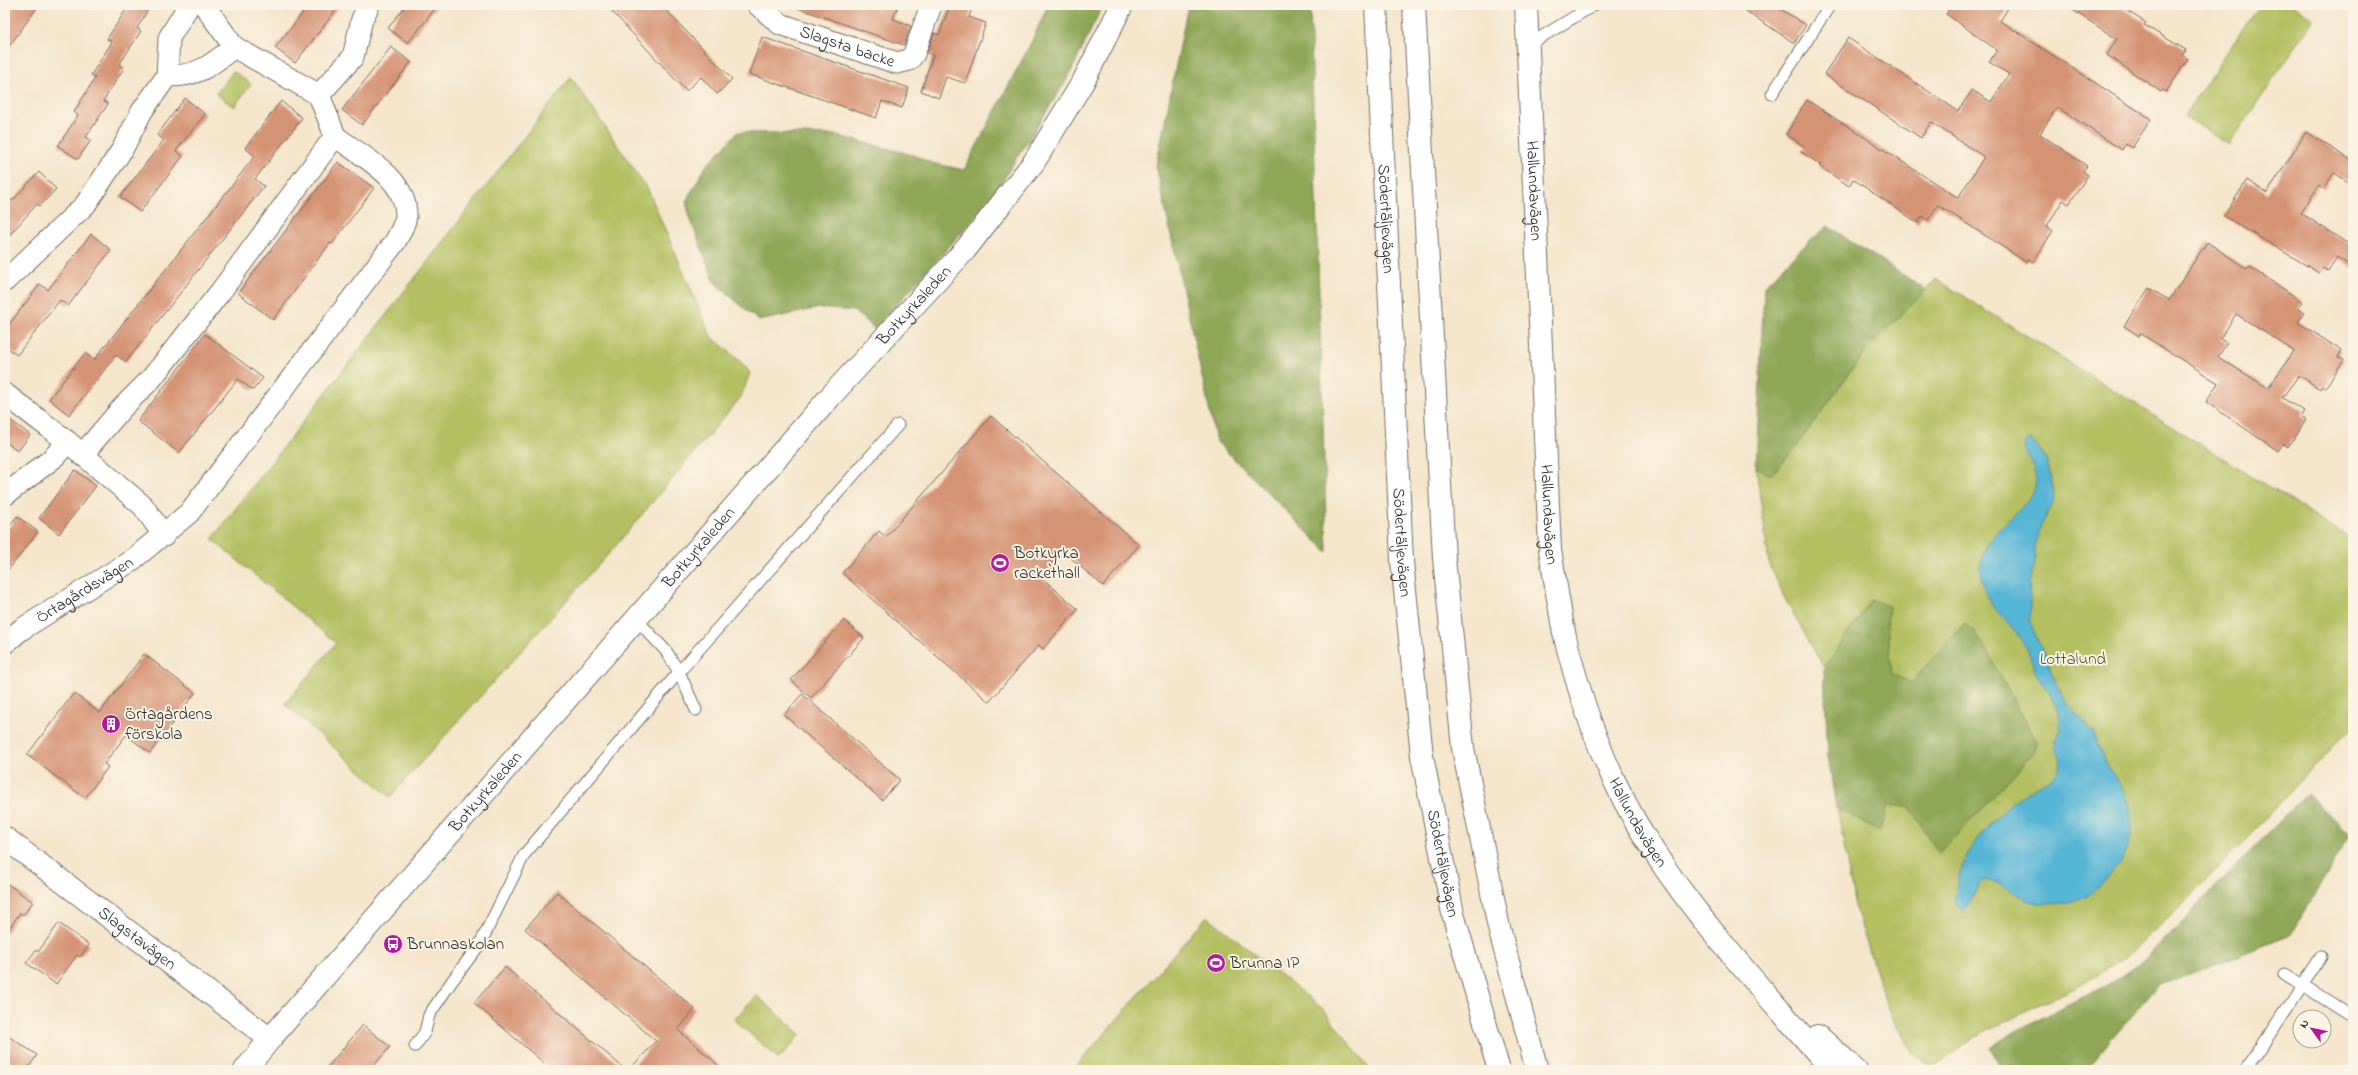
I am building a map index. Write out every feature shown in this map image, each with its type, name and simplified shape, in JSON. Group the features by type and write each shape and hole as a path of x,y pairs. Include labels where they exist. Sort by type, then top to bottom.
{"main road":[{"name":"Botkyrkaleden","path":"245,1070 270,1039 637,620 829,398 965,250 1034,162 1083,82 1122,5"},
{"name":"Södertäljevägen","path":"1376,5 1402,561 1422,756 1453,914 1499,1070"},
{"path":"1414,5 1444,558 1463,748 1499,928 1536,1070"},
{"name":"Hallundavägen","path":"1526,5 1550,550 1565,637 1588,712 1613,778 1645,838 1682,893 1832,1070"},
{"name":"Slagstavägen","path":"5,838 270,1039"},
{"name":"Hallundavägen","path":"1748,972 1856,1070"}],"street":[{"path":"5,281 85,206 122,150 142,111 167,76 169,38 188,5"},
{"path":"5,495 52,459 75,448 123,407 161,368 221,291 335,136 319,96 234,48 204,5"},
{"path":"319,96 353,57 362,19 369,5"},
{"name":"Slagsta backe","path":"758,5 780,24 897,63 909,60 914,54 931,5"},
{"path":"167,76 184,77 200,72 234,48"},
{"name":"Örtagårdsvägen","path":"5,643 22,629 131,561 164,536 189,513 395,242 406,218 403,195 393,179 335,136"},
{"path":"5,394 75,448 144,506 164,536"}],"lane":[{"path":"1528,45 1594,5"},
{"path":"1772,94 1830,5"},
{"path":"415,1046 425,1032 429,1015 480,944 524,855 679,672 898,425"},
{"path":"637,620 666,651 679,672 696,710"},
{"path":"2246,1070 2321,956"},
{"path":"2285,974 2353,1017"}],"green space":[{"path":"1048,5 1103,5 1068,78 989,202 875,329 854,311 819,308 759,321 715,283 690,218 686,201 706,166 738,132 835,135 913,155 932,163 964,170 1032,41"},
{"path":"1188,5 1310,5 1327,552 1216,441 1156,166"},
{"path":"2259,5 2294,5 2314,19 2229,145 2184,116"},
{"path":"233,71 251,84 234,107 216,94"},
{"path":"571,77 648,190 711,336 742,363 750,373 741,397 612,550 390,797 285,704 336,643 212,539"},
{"path":"1828,226 1926,290 1866,350 1793,451 1771,475 1756,467 1764,286 1801,249"},
{"name":"Lottalund","path":"1936,279 2336,529 2353,542 2353,726 2192,895 2128,956 2081,985 1982,1033 1936,1065 1928,1064 1912,1052 1896,1025 1882,993 1854,902 1828,755 1824,668 1784,597 1769,563 1756,467 1771,475 1793,451 1866,350"},
{"path":"1871,600 1889,606 1887,624 1892,674 1911,683 1965,623 1976,632 2037,742 2034,753 1939,854 1909,806 1887,806 1880,831 1836,808 1828,755 1824,668"},
{"path":"2307,793 2350,835 2290,936 2157,986 2084,1070 2004,1070 1990,1048 2012,1033 2115,981 2145,960"},
{"name":"Brunna IP","path":"1207,916 1324,1010 1370,1070 1073,1070"},
{"path":"756,995 801,1034 779,1059 734,1020"}],"water":[{"path":"2031,439 2047,461 2054,492 2053,503 2038,532 2034,548 2035,562 2029,583 2031,625 2065,702 2093,731 2105,763 2124,790 2130,806 2132,833 2120,865 2090,895 2073,902 2039,903 2026,900 1999,883 1983,881 1979,884 1964,912 1955,902 1956,886 1961,869 1968,854 1978,839 2002,812 2015,801 2055,775 2061,764 2056,742 2056,738 2060,730 2057,706 2040,680 2024,643 1988,599 1981,578 1981,563 1984,550 2000,528 2029,499 2034,488 2036,473 2024,447 2026,441"}],"building":[{"path":"9,5 39,5 5,52 5,11"},
{"path":"129,5 151,5 137,28 141,31 119,65 124,68 103,101 108,104 86,137 91,140 78,159 58,146 78,115 74,112 95,78 91,75 112,42 107,39"},
{"path":"309,5 340,5 295,63 275,48"},
{"path":"406,5 438,5 408,43 388,28"},
{"path":"606,5 661,5 732,79 717,94 701,77 686,91"},
{"path":"796,5 898,5 893,19 911,26 904,45 795,7"},
{"path":"950,5 973,5 969,17 986,23 965,83 946,77 939,98 921,91 933,55 927,53 934,33 939,35"},
{"path":"1737,5 1774,5 1806,25 1794,43"},
{"path":"1952,5 2010,5 2000,21 2151,119 2132,148 2126,143 2122,150 2057,107 2040,134 2087,166 2083,171 2088,175 2069,204 2063,200 2047,226 2053,231 2033,262 2028,259 2026,262 1938,205 1928,220 1922,216 1918,223 1853,179 1849,186 1819,166 1821,165 1801,152 1805,147 1786,134 1807,100 1958,198 1984,157 1931,122 1921,138 1824,74 1848,38 1958,111 1972,90 1991,102 2009,74 1989,62 1997,50 1946,14"},
{"path":"2065,5 2118,5 2146,23 2144,25 2186,50 2182,55 2188,59 2166,92 2163,90 2161,92 2107,55 2117,39"},
{"path":"762,37 909,88 902,108 882,101 876,118 749,74"},
{"path":"391,47 411,62 362,125 342,110"},
{"path":"185,98 205,114 176,151 183,156 140,212 120,197 164,140 157,135"},
{"path":"281,101 302,118 255,179 264,186 126,362 116,355 69,415 49,399 85,353 94,360 255,156 245,148"},
{"path":"2306,132 2353,161 2353,185 2334,173 2324,189 2319,185 2301,213 2353,247 2353,268 2337,257 2328,271 2323,268 2319,273 2224,216 2247,180 2267,193"},
{"path":"338,162 374,188 332,244 330,243 273,320 238,293"},
{"path":"39,172 56,189 40,206 37,204 5,240 5,195 12,201"},
{"path":"91,234 111,250 68,306 60,300 17,355 5,346 5,330 40,284 48,290"},
{"path":"2207,242 2247,269 2249,266 2303,302 2298,309 2304,313 2298,322 2342,351 2338,357 2344,360 2325,388 2322,386 2320,389 2299,375 2282,398 2304,411 2301,416 2306,420 2288,447 2283,444 2278,451 2206,402 2218,383 2140,333 2139,336 2124,326 2149,288 2169,300","holes":["2236,314 2294,351 2268,388 2218,357 2227,343 2220,339"]},
{"path":"205,334 263,378 253,390 238,379 179,453 138,421"},
{"path":"5,416 30,435 18,451 5,441"},
{"name":"Botkyrka rackethall","path":"991,416 1139,545 1103,586 1064,552 1042,578 1078,609 1043,649 1039,645 989,702 842,573 879,531 886,537"},
{"path":"75,470 96,486 59,534 39,518"},
{"path":"17,516 38,532 5,574 5,532"},
{"path":"844,620 864,638 811,698 791,680"},
{"name":"Örtagårdens förskola","path":"144,654 195,693 150,753 126,735 104,764 108,767 85,798 27,755 74,693 100,713"},
{"path":"802,694 900,780 882,800 784,715"},
{"path":"5,882 33,902 23,915 20,913 5,934"},
{"path":"557,892 695,1009 678,1030 724,1070 629,1070 656,1041 525,929"},
{"path":"59,923 89,945 80,957 77,955 56,984 26,963 36,950 38,952"},
{"path":"505,967 626,1070 552,1070 474,1003"},
{"path":"363,1025 390,1047 370,1070 325,1070"},
{"path":"5,1034 37,1055 27,1070 13,1070 5,1065"}],"place":[{"name":"Botkyrka rackethall","path":"1000,563"},
{"name":"Örtagårdens förskola","path":"111,724"},
{"name":"Brunnaskolan","path":"393,944"},
{"name":"Brunna IP","path":"1216,963"}]}
